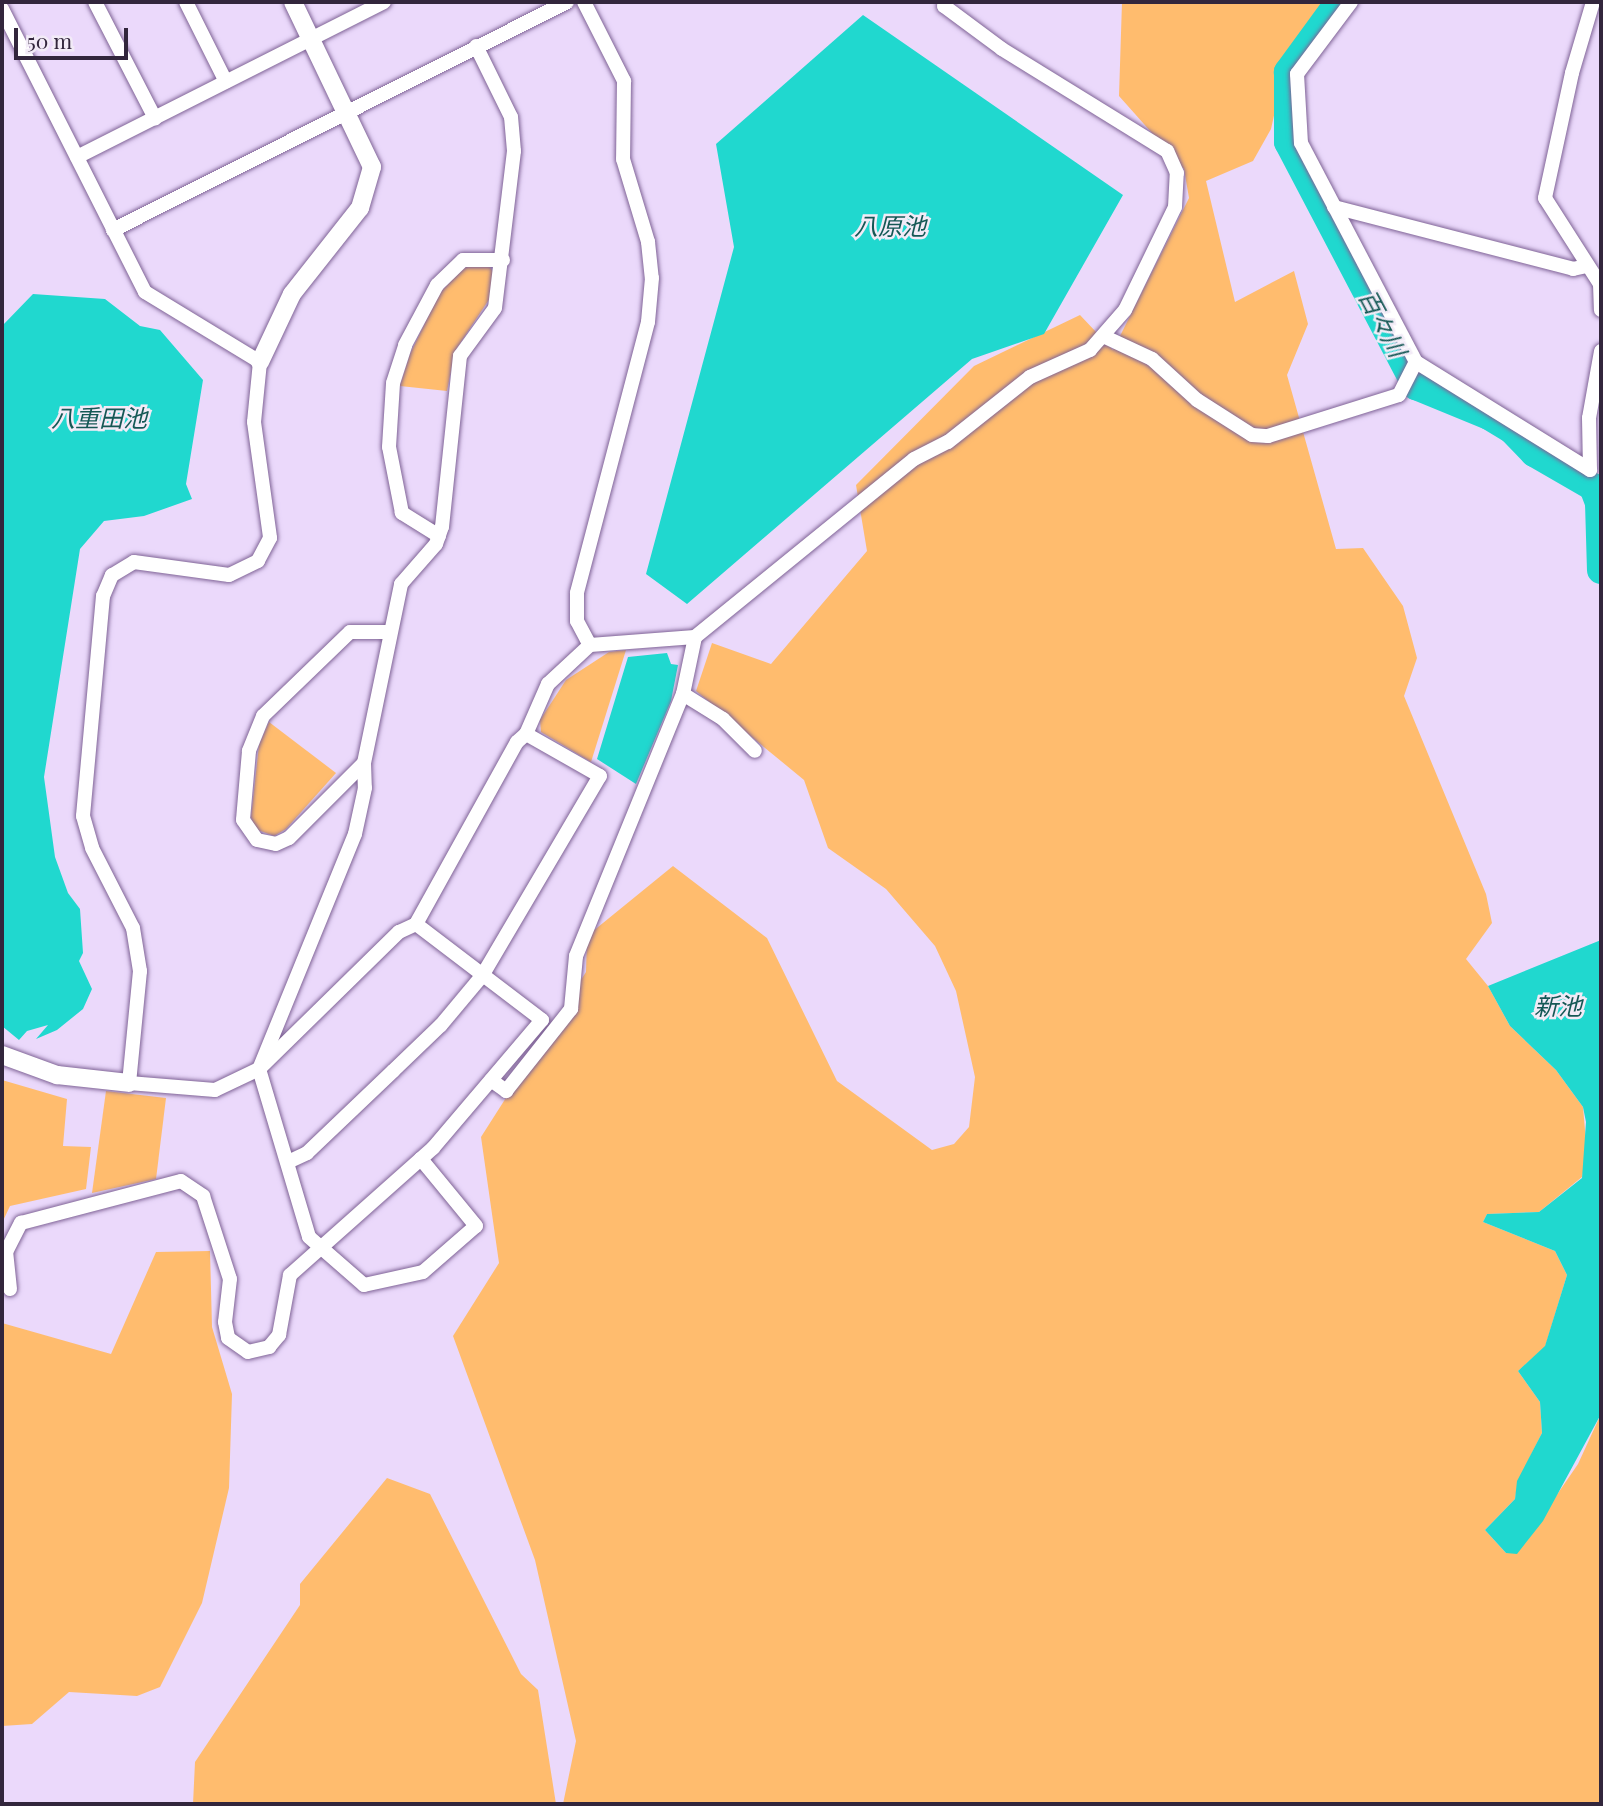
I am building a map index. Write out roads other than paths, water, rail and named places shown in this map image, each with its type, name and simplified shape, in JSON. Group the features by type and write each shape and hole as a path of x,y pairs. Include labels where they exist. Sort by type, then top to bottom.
{"street":[{"path":"95,2 155,118"},
{"path":"186,2 226,82"},
{"path":"130,1083 140,971 133,928 92,848 83,816 103,596 112,575 134,562 229,575 258,561 270,538 254,422 260,362 292,294 360,208 367,192 372,167 349,112 293,2"},
{"path":"77,157 384,2"},
{"path":"113,230 567,2"},
{"path":"584,2 624,81 623,159 648,242 652,278 648,322 577,593 577,621 590,645"},
{"path":"3,1057 57,1074 215,1090 259,1069 399,932 416,924 517,742 526,734 548,684 590,645 695,637 914,459 948,442 1013,388 1052,364 1090,350 1103,336 1125,310 1175,207 1177,173 1167,150 1002,49 944,6 946,2"},
{"path":"1350,2 1297,74 1301,143 1416,362 1590,470 1589,418 1601,351"},
{"path":"1593,2 1572,73 1545,198 1600,284 1601,310"},
{"path":"2,9 145,292 260,362"},
{"path":"390,632 350,632 263,716 249,751 243,820 247,830 265,843 284,842 364,763 370,750 401,584 439,536 460,356 495,308 503,260 515,137 508,109 476,46"},
{"path":"1334,207 1573,269 1586,266"},
{"path":"439,536 402,513 389,447 393,383 405,345 437,285 463,260 503,260"},
{"path":"1103,336 1152,359 1197,400 1252,435 1268,436 1399,395 1416,362"},
{"path":"491,1080 506,1091 571,1009 576,956 683,694 695,637"},
{"path":"683,694 723,719 755,751"},
{"path":"288,1162 307,1153 403,1062 482,976 600,776 526,734"},
{"path":"364,763 365,788 355,834 259,1069 309,1237 335,1256 356,1281 376,1286 423,1272 476,1226 421,1159"},
{"path":"10,1289 6,1252 21,1223 181,1181 203,1196 230,1279 225,1322 229,1338 240,1350 257,1352 269,1347 279,1335 290,1275 421,1159 542,1020 416,924"}],"water":[{"name":"八原池","path":"863,15 1123,195 1044,334 972,359 687,604 646,574 734,247 716,144"},
{"name":"八重田池","path":"33,294 105,299 140,326 160,330 203,380 186,484 192,499 144,516 104,521 80,549 44,777 55,857 68,893 80,909 83,953 79,961 92,989 83,1009 57,1030 36,1039 48,1025 27,1031 19,1040 2,1026 2,326"},
{"path":"667,653 671,664 678,665 671,701 636,784 597,759 628,657"},
{"name":"新池","path":"1601,940 1601,1414 1543,1521 1517,1554 1506,1553 1485,1530 1515,1499 1517,1481 1542,1433 1540,1402 1518,1371 1545,1346 1567,1275 1555,1251 1483,1222 1487,1214 1539,1212 1582,1178 1586,1122 1583,1107 1556,1070 1510,1026 1488,986"}],"waterway":[{"name":"百々川","path":"1339,2 1288,72 1288,142 1416,386 1489,416 1512,430 1534,453 1593,487 1599,503 1601,570"}]}
